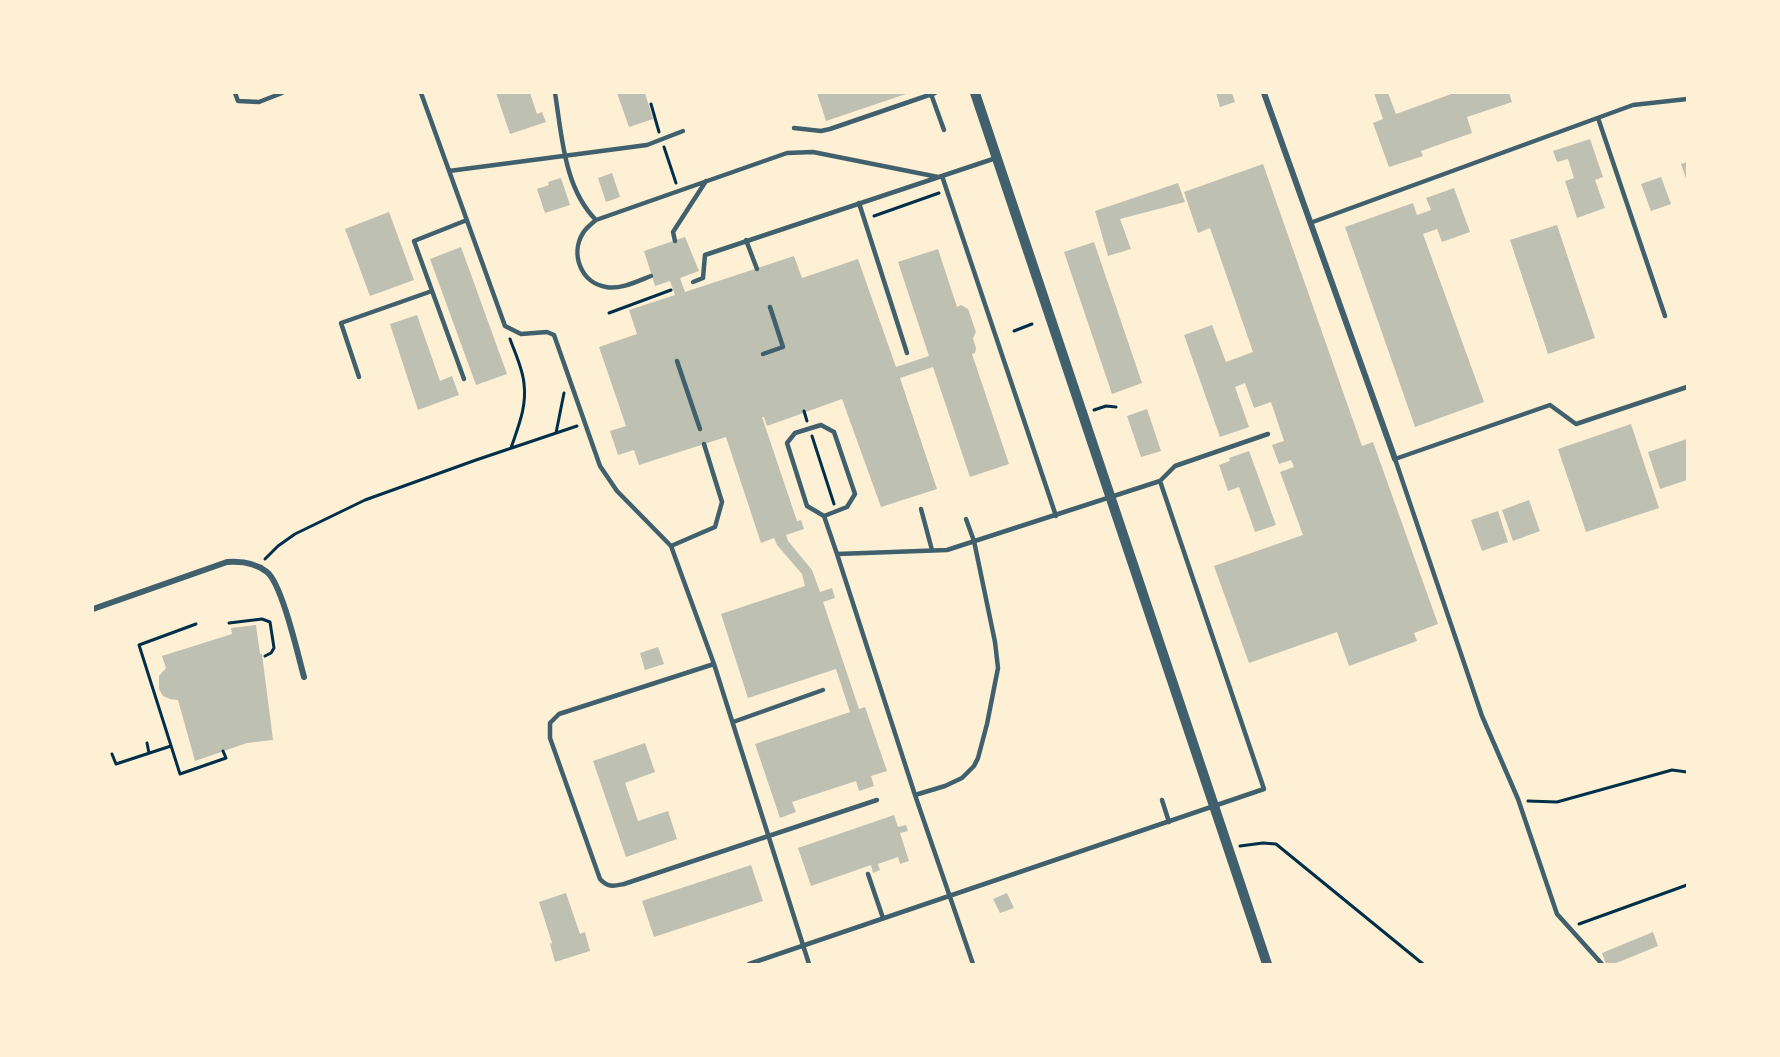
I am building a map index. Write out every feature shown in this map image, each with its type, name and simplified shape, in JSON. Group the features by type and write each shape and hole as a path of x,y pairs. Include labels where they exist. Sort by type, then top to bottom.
{"street":[{"path":"975,93 1267,964"},
{"path":"1264,93 1395,459"},
{"path":"93,609 227,562 239,561 258,566 269,573 278,588 304,677"}],"lane":[{"path":"236,93 238,101 259,102 282,93"},
{"path":"414,93 424,100"},
{"path":"421,93 505,326 521,334 547,332 554,335 600,466 617,491 671,546 714,664 809,964"},
{"path":"555,93 565,155 572,180 584,208 596,220"},
{"path":"794,128 820,131 830,129 933,94 944,130"},
{"path":"1310,223 1633,105 1687,99"},
{"path":"1598,118 1665,316"},
{"path":"449,171 647,145 683,131"},
{"path":"651,276 621,286 608,288 597,285 580,267 577,255 578,243 584,231 596,220 787,153 804,152 940,177"},
{"path":"693,282 703,278 705,255 996,158"},
{"path":"940,177 947,190 1056,516"},
{"path":"675,241 673,232 706,181"},
{"path":"859,203 908,353"},
{"path":"464,379 414,241 466,220"},
{"path":"747,240 757,269"},
{"path":"359,377 341,323 432,291"},
{"path":"763,354 783,347 770,307"},
{"path":"677,361 700,429"},
{"path":"1602,964 1557,914 1518,799 1482,716 1395,459 1550,405 1575,424 1687,387"},
{"path":"824,516 847,507 855,494 834,432 821,425 795,433 787,443 807,506 824,516 973,964"},
{"path":"837,554 947,550 1160,482 1175,466 1268,434"},
{"path":"671,546 715,527 722,502 704,444"},
{"path":"748,964 1264,789 1160,482"},
{"path":"921,509 932,550"},
{"path":"915,795 962,778 974,766 986,741 998,668 995,642 974,541 966,519"},
{"path":"714,664 559,714 550,723 550,738 600,879 604,884 609,886 624,884 877,800"},
{"path":"733,722 823,690"},
{"path":"1162,800 1169,822"},
{"path":"868,874 883,918"}],"path":[{"path":"651,104 672,173"},
{"path":"864,220 947,190"},
{"path":"609,313 670,290"},
{"path":"1014,331 1032,324"},
{"path":"505,326 524,382 524,406 511,448"},
{"path":"555,433 569,374"},
{"path":"1082,414 1106,406 1116,407"},
{"path":"804,411 836,512"},
{"path":"265,560 280,544 295,534 365,500 585,424"},
{"path":"229,623 262,619 270,622 274,648 265,656"},
{"path":"196,624 139,645 180,774 226,758 223,751"},
{"path":"147,743 149,753"},
{"path":"112,754 116,764 171,746"},
{"path":"1518,799 1557,802 1672,770 1687,772"},
{"path":"1228,848 1263,843 1276,844 1424,964"},
{"path":"1569,928 1687,885"}],"building":[{"path":"496,93 530,93 537,114 542,112 546,122 510,134"},
{"path":"617,93 645,93 653,119 629,127"},
{"path":"817,93 909,93 826,121"},
{"path":"1216,93 1232,93 1235,102 1220,107"},
{"path":"1374,93 1388,93 1396,114 1454,93 1509,93 1512,102 1467,117 1472,133 1421,151 1423,156 1389,167 1373,123 1383,119"},
{"path":"1590,139 1603,177 1595,180 1605,208 1577,218 1565,181 1574,178 1568,159 1557,162 1553,151"},
{"path":"1687,162 1687,181 1681,164"},
{"path":"1263,164 1362,446 1373,442 1438,624 1414,633 1417,641 1349,666 1337,632 1249,663 1214,566 1303,535 1280,472 1294,467 1291,460 1279,464 1272,445 1284,441 1271,402 1254,408 1245,383 1235,387 1249,427 1220,437 1184,335 1212,325 1226,362 1253,352 1210,228 1198,233 1184,192"},
{"path":"612,173 620,197 606,202 598,178"},
{"path":"1661,177 1671,204 1651,211 1641,184"},
{"path":"561,178 570,205 545,213 537,189"},
{"path":"1178,183 1185,202 1120,219 1131,249 1108,256 1095,211"},
{"path":"1454,188 1470,232 1442,242 1437,229 1423,234 1484,402 1415,427 1345,227 1413,203 1417,215 1431,210 1426,198"},
{"path":"389,212 414,280 370,296 345,229"},
{"path":"1557,225 1595,338 1548,354 1510,240"},
{"path":"685,237 699,271 680,278 685,292 794,256 802,278 858,259 896,367 929,356 898,262 938,249 957,307 961,305 968,309 976,332 973,338 976,348 975,353 972,354 1009,464 970,477 933,367 900,378 937,489 881,507 842,399 767,426 762,417 797,521 801,520 804,529 786,535 788,541 812,570 820,592 832,588 835,598 823,602 859,709 865,707 887,771 871,776 874,786 859,791 856,781 792,802 796,812 780,818 755,744 850,712 836,669 748,698 721,614 805,586 802,574 777,545 774,538 761,543 726,437 639,465 634,450 618,455 610,431 626,426 599,347 637,334 629,310 675,295 670,281 655,286 644,251"},
{"path":"1094,242 1142,383 1112,394 1064,252"},
{"path":"461,247 507,374 476,385 430,259"},
{"path":"417,315 440,381 452,376 459,395 418,410 390,324"},
{"path":"1147,409 1161,451 1141,457 1127,416"},
{"path":"1631,424 1659,508 1586,532 1558,449"},
{"path":"1687,439 1687,480 1660,489 1648,452"},
{"path":"1249,451 1276,525 1255,532 1239,487 1228,491 1219,465 1230,461 1229,458"},
{"path":"1529,500 1540,531 1513,541 1502,510"},
{"path":"1498,511 1508,542 1482,551 1471,520"},
{"path":"256,625 273,740 247,743 195,761 178,700 163,696 159,689 159,676 166,668 162,656 232,634 231,628"},
{"path":"658,647 664,664 645,670 640,653"},
{"path":"645,743 655,772 625,783 638,821 668,811 677,839 626,857 593,761"},
{"path":"894,815 898,827 906,825 908,831 900,833 909,861 900,864 898,857 878,864 880,870 873,873 871,865 811,886 798,848"},
{"path":"751,865 763,901 654,937 642,901"},
{"path":"566,893 580,934 585,932 590,951 555,962 550,944 552,943 539,902"},
{"path":"1007,893 1014,908 1000,913 993,899"},
{"path":"1653,932 1658,946 1614,964 1606,964 1602,953"}]}
